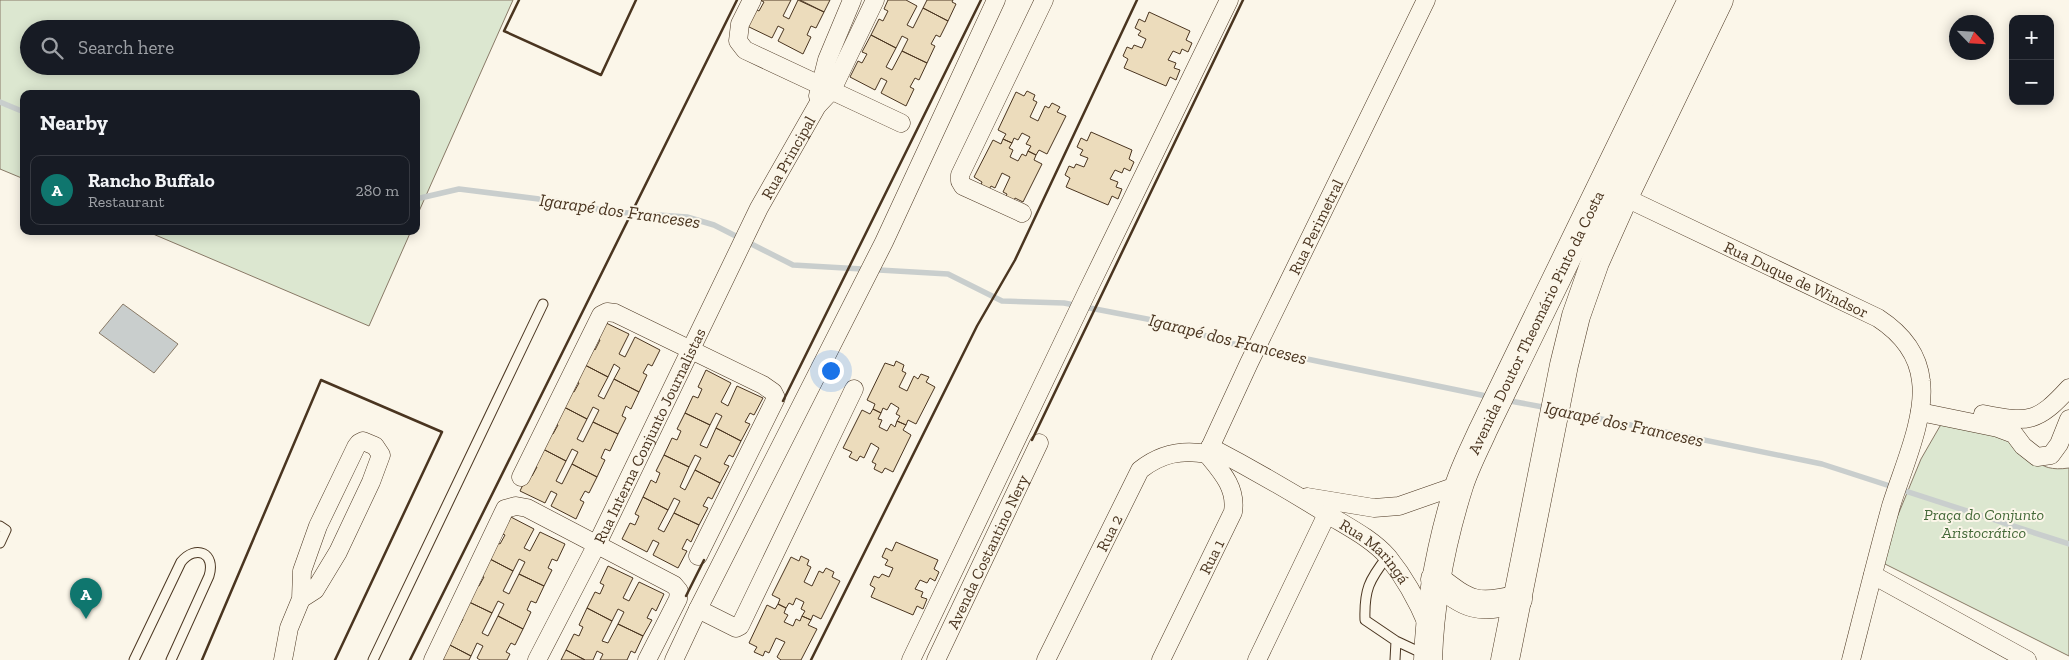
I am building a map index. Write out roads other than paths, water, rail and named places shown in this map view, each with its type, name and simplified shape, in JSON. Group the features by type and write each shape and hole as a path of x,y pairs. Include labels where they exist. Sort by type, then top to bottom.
{"main road":[{"name":"Avenida Doutor Theomário Pinto da Costa","path":"1428,658 1429,629 1435,579 1459,486 1483,430 1692,0"},
{"name":"Avenida Doutor Theomário Pinto da Costa","path":"1505,660 1564,365 1576,316 1595,262 1624,197 1719,0"},
{"path":"1435,579 1459,597 1474,604 1488,605 1518,599"}],"street":[{"path":"752,0 740,24 738,41 746,50 901,123"},
{"name":"Rua Principal","path":"826,87 827,60 852,0"},
{"name":"Rua Principal","path":"759,208 875,0"},
{"path":"674,660 884,242 996,0"},
{"path":"1022,213 964,186 960,181 960,175 1044,0"},
{"path":"911,660 1087,292 1230,0"},
{"name":"Rua Perimetral","path":"1209,450 1249,363 1426,0"},
{"name":"Rua Duque de Windsor","path":"1624,197 1889,325 1904,340 1914,356 1922,382 1921,407 1892,506 1851,660"},
{"name":"Rua Interna Conjunto Journalistas","path":"537,660 597,544 759,208"},
{"path":"521,477 601,315 607,312 615,313 691,349 774,392 776,398 698,556"},
{"path":"1921,407 2013,420 2034,418 2049,409 2069,388"},
{"path":"698,609 736,628 740,626 854,389"},
{"path":"1921,407 2014,434 2022,446 2037,457 2051,455 2059,444 2069,419"},
{"path":"283,660 289,628 301,599 302,571 318,526 359,443 363,441 376,446 381,455 371,482 338,552 315,590 301,599"},
{"name":"Avenda Costantino Nery","path":"936,660 1039,443"},
{"name":"Rua Maringá","path":"1209,450 1298,495 1372,542 1387,557 1421,608 1429,629"},
{"name":"Rua 2","path":"1046,660 1140,470 1150,462 1166,455 1184,451 1209,450"},
{"name":"Rua 1","path":"1161,660 1232,512 1234,502 1232,490 1209,450"},
{"name":"Rua Maringá","path":"1298,495 1374,508 1399,506 1459,486"},
{"path":"433,660 505,510 516,506 527,508 674,585 679,591 678,599 647,660"},
{"path":"1257,660 1327,514"},
{"path":"1873,575 2027,660"}],"lane":[{"path":"373,660 543,304"},
{"path":"0,526 6,530 0,543"},
{"path":"134,660 181,562 187,554 195,552 204,554 210,560 212,566 209,576 171,660"},
{"path":"1387,557 1372,576 1364,601 1365,620 1396,641 1428,658"},
{"path":"1394,660 1396,641"}],"waterway":[{"name":"Igarapé dos Franceses","path":"0,102 20,110"},
{"name":"Igarapé dos Franceses","path":"420,198 459,189 555,201 614,212 687,217 714,225 793,265 948,274 1002,301 1064,303 1173,324 1220,341 1491,397"},
{"name":"Igarapé dos Franceses","path":"1505,400 1548,408"},
{"name":"Igarapé dos Franceses","path":"1562,411 1822,464 2069,544"}],"place":[{"name":"Rancho Buffalo","path":"86,619"}],"park label":[{"name":"Praça do Conjunto Aristocrático","path":"1984,523"}]}
